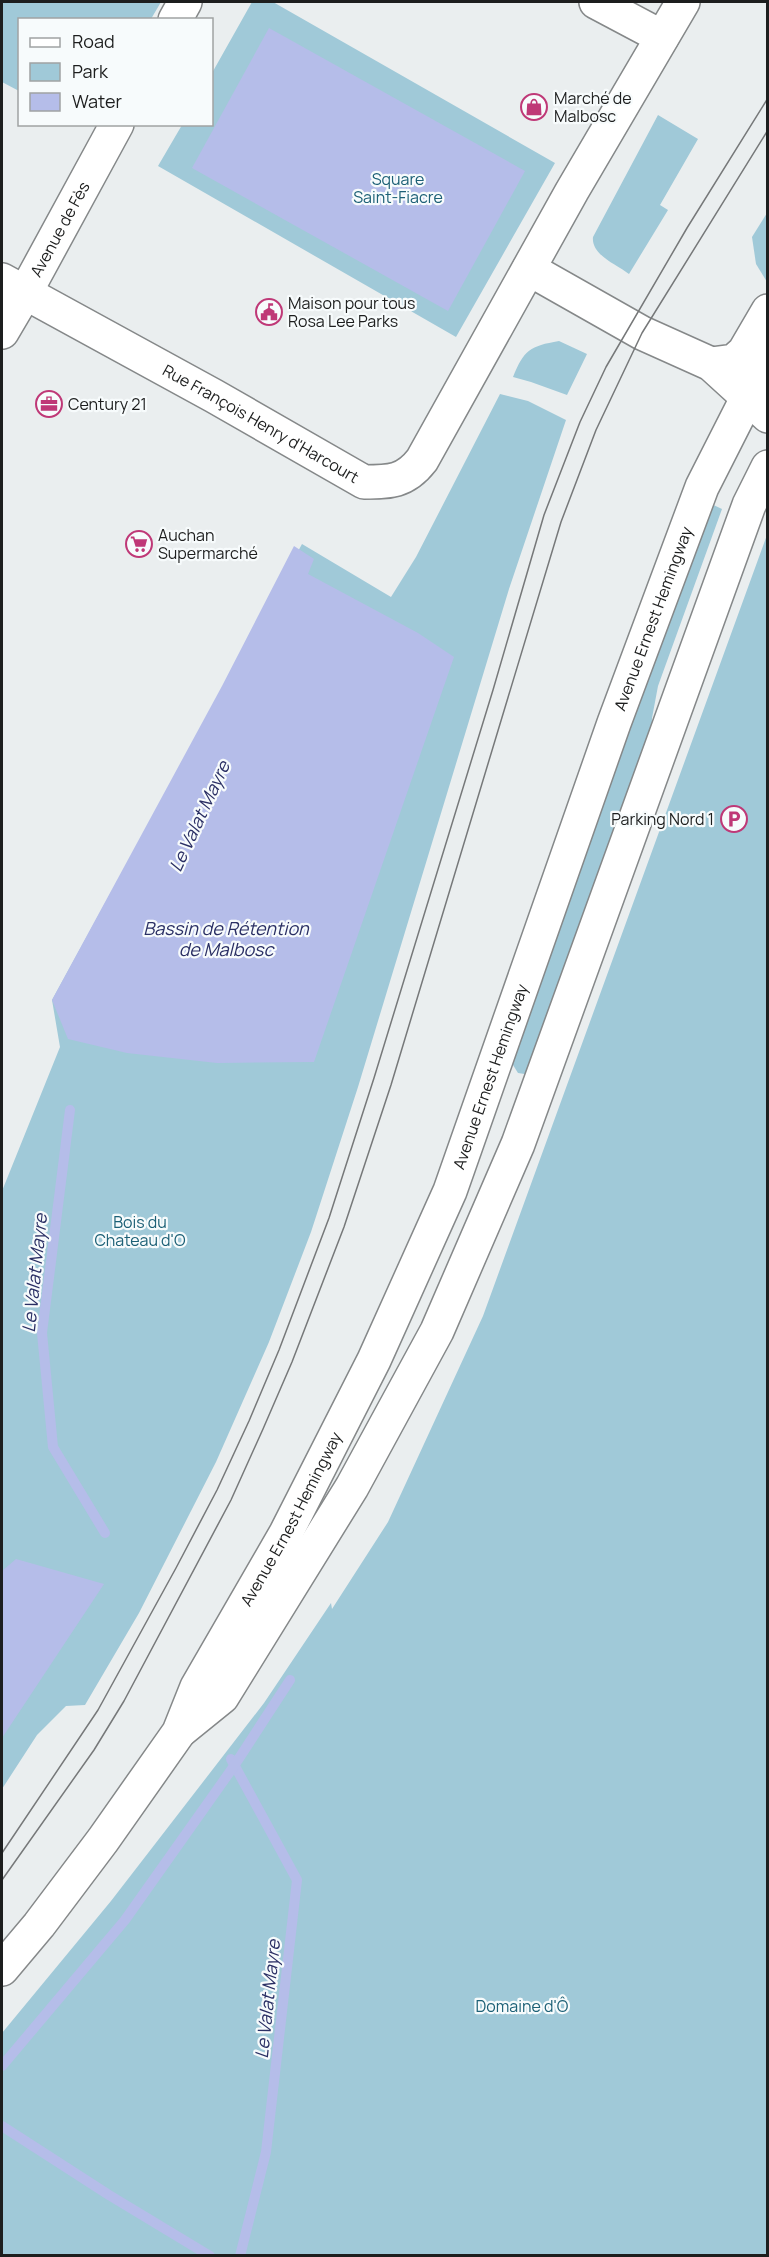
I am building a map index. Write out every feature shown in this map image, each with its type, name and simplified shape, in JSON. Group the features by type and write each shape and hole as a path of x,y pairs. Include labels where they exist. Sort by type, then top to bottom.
{"main road":[{"path":"176,18 184,2"},
{"path":"596,2 662,37"},
{"name":"Rue François Henry d'Harcourt","path":"13,286 214,396 364,482 387,482 412,473 422,460 683,2"},
{"name":"Avenue de Fès","path":"2,332 13,286 116,126"},
{"path":"529,269 642,333 711,364 757,406"},
{"path":"711,364 734,361 744,352 768,311"},
{"name":"Avenue Ernest Hemingway","path":"2,1969 39,1925 103,1840 179,1732 196,1687 285,1533 374,1360 450,1191 667,578 702,487 757,406 768,357"},
{"name":"Avenue Ernest Hemingway","path":"179,1732 222,1697 352,1487 437,1330 518,1144 749,505 768,467"}],"green space":[{"path":"2,2 161,2 152,18 18,18 18,90 2,82"},
{"name":"Square Saint-Fiacre","path":"252,2 273,2 555,163 456,337 158,166 181,126 213,126 213,71"},
{"path":"658,115 698,139 660,205 668,210 629,274 600,254 593,243 593,237"},
{"path":"767,213 767,282 756,264 752,237"},
{"path":"559,341 587,354 567,395 513,377 529,351 541,345"},
{"name":"Bois du Chateau d'O","path":"500,394 528,401 566,420 509,589 358,1087 311,1232 269,1342 216,1462 139,1613 85,1705 66,1706 37,1735 2,1789 2,1191 60,1047 52,1000 302,544 391,597 416,557"},
{"path":"705,501 722,509 658,686 652,718 651,749 531,1075 518,1073 511,1057"},
{"name":"Domaine d'Ô","path":"767,535 767,2255 2,2255 2,2033 111,1901 264,1703 331,1603 332,1609 388,1522 483,1316"}],"water":[{"name":"Square Saint-Fiacre","path":"269,28 525,171 448,311 192,168"},
{"name":"Bassin de Rétention de Malbosc","path":"294,546 314,559 308,574 418,633 454,657 314,1062 217,1063 127,1053 68,1039 52,1000 222,686"},
{"path":"16,1559 104,1584 2,1738 2,1571"}],"waterway":[{"name":"Le Valat Mayre","path":"70,1110 42,1333 53,1447 105,1533"},
{"path":"2,2066 125,1920 234,1766 290,1680"},
{"name":"Le Valat Mayre","path":"231,1759 297,1880 266,2152 240,2256"},
{"path":"2,2126 109,2195 210,2256"}],"tram line":[{"path":"2,1853 98,1710 217,1490 249,1421 279,1350 329,1218 493,690 544,515 580,422 606,367 687,228 768,98"},
{"path":"2,1880 94,1750 124,1701 231,1500 263,1429 292,1362 344,1227 391,1085 561,522 596,430 642,333 768,130"}],"place":[{"name":"Marché de Malbosc","path":"534,107"},
{"name":"Maison pour tous Rosa Lee Parks","path":"269,312"},
{"name":"Century 21","path":"49,404"},
{"name":"Auchan Supermarché","path":"139,544"},
{"name":"Parking Nord 1","path":"734,819"}]}
